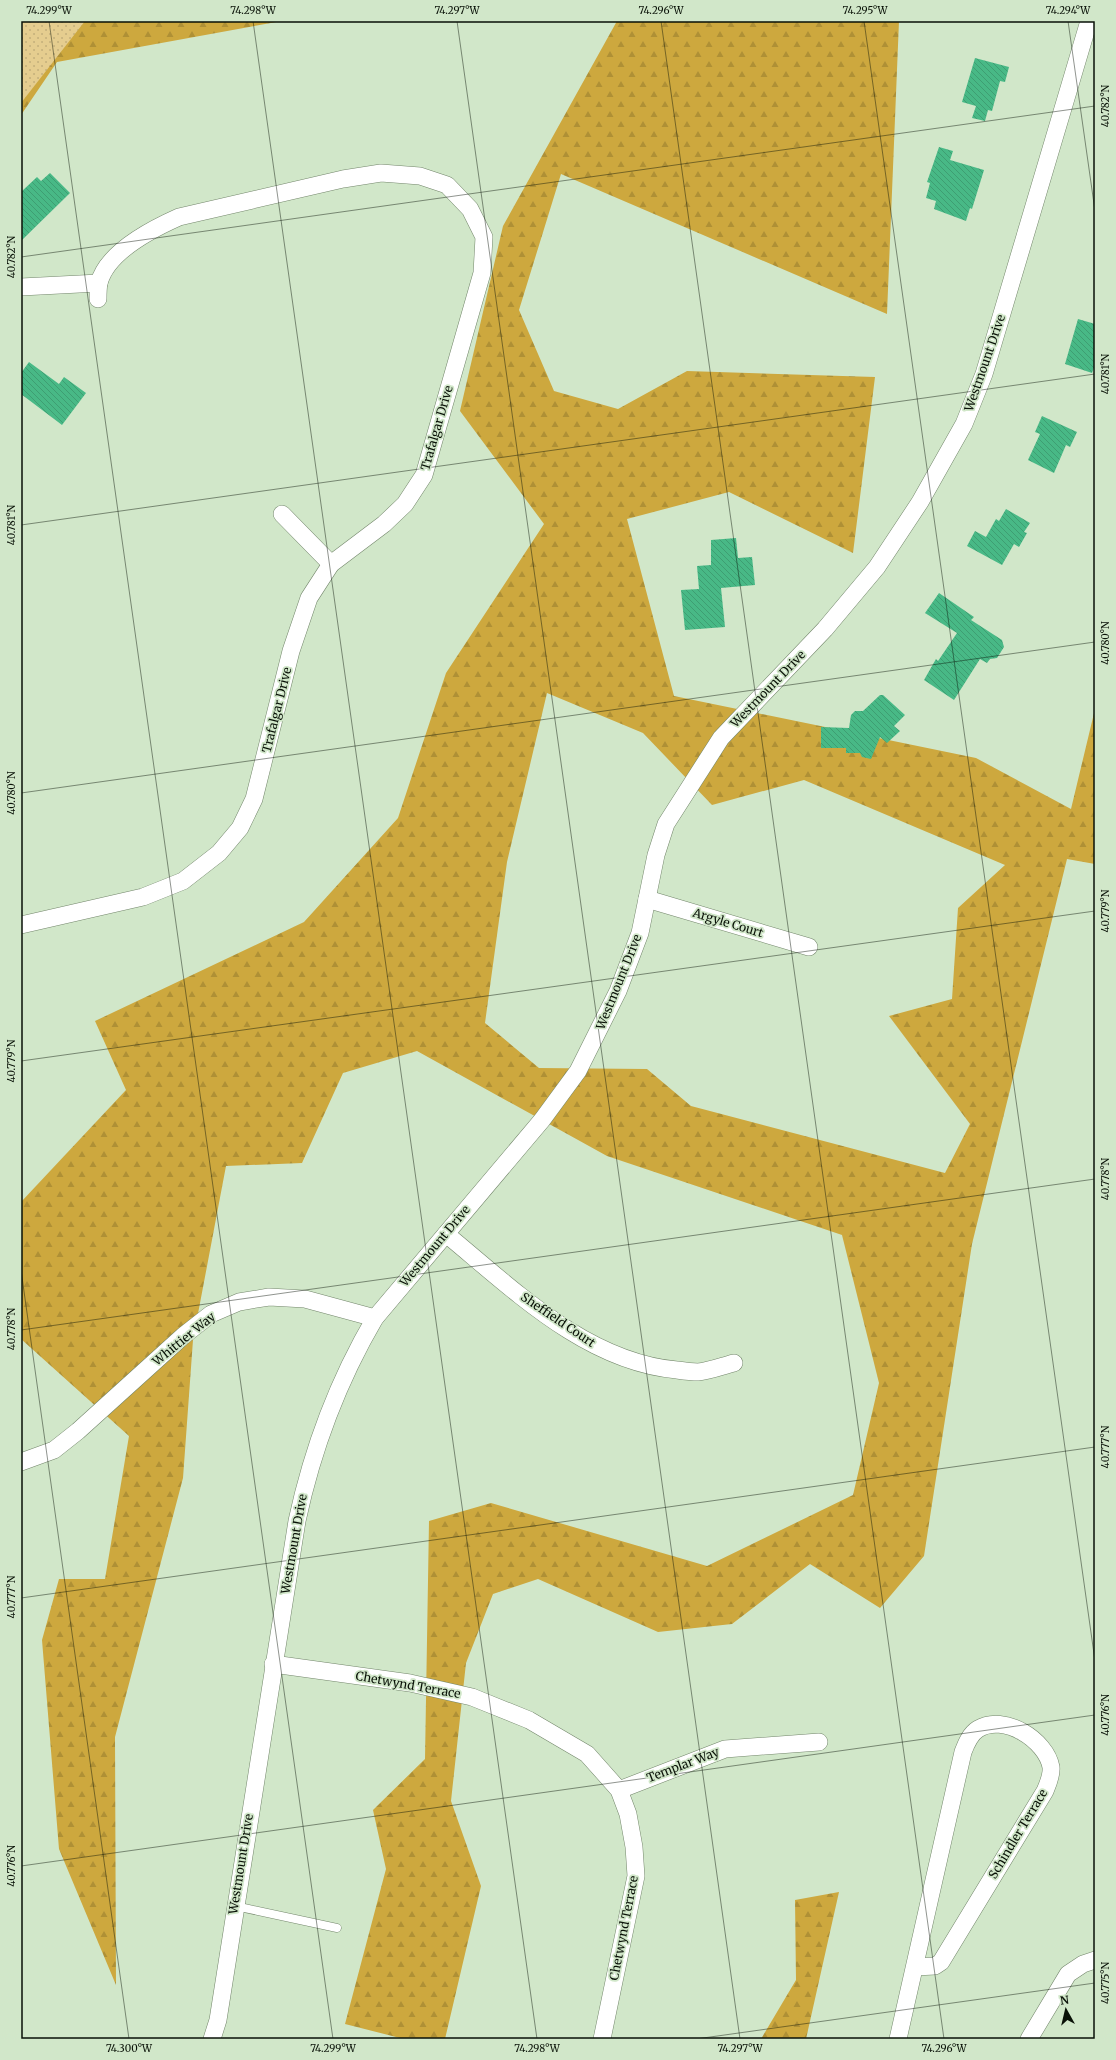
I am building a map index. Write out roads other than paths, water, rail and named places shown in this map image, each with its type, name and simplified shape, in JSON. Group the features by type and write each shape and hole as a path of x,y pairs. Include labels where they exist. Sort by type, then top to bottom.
{"street":[{"name":"Westmount Drive","path":"212,2039 218,2020 273,1664 297,1521 306,1477 341,1383 374,1318 542,1120 578,1071 618,991 640,933 656,855 666,824 721,738 825,629 877,567 920,502 964,424 984,374 1089,21"},
{"name":"Trafalgar Drive","path":"21,287 99,291 110,263 128,246 158,226 178,217 343,179 382,173 420,176 448,185 470,209 484,237 482,273 424,475 405,504 389,519 331,564 309,598 294,644 254,800 240,828 219,853 183,880 143,897 21,925"},
{"path":"282,514 331,564"},
{"name":"Argyle Court","path":"646,899 809,947"},
{"name":"Sheffield Court","path":"446,1234 531,1304 596,1346 627,1359 660,1368 699,1372 734,1363"},
{"name":"Whittier Way","path":"21,1462 54,1450 78,1431 183,1336 212,1314 239,1302 269,1297 305,1299 374,1318"},
{"name":"Chetwynd Terrace","path":"273,1664 410,1683 472,1697 529,1720 587,1754 620,1790 628,1814 634,1847 636,1876 602,2039"},
{"name":"Schindler Terrace","path":"898,2039 963,1752 968,1739 978,1729 992,1725 1006,1726 1023,1732 1037,1743 1047,1757 1051,1768 1050,1780 1045,1791 941,1962 935,1966 915,1967"},
{"name":"Templar Way","path":"620,1790 724,1749 819,1742"},
{"path":"1029,2039 1068,1974 1083,1964 1095,1960"}],"lane":[{"path":"235,1906 337,1928"}]}
